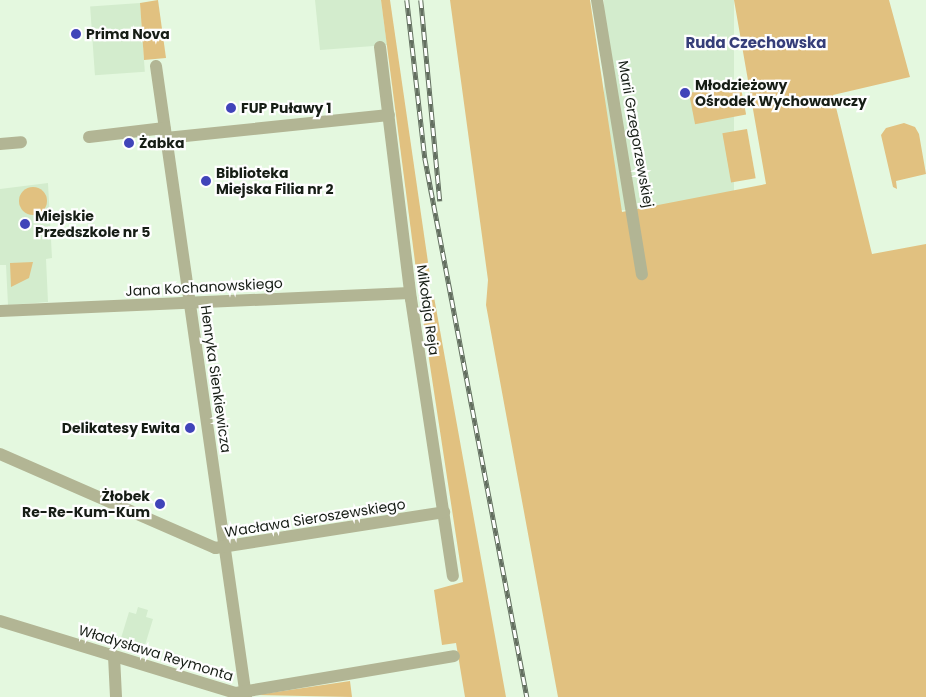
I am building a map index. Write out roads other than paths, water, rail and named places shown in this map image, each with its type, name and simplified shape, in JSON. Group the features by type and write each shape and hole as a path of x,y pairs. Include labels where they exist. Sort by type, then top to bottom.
{"street":[{"name":"Marii Grzegorzewskiej","path":"597,0 642,274"},
{"name":"Mikołaja Reja","path":"380,47 390,115 410,293 453,576"},
{"name":"Henryka Sienkiewicza","path":"156,66 245,694"},
{"path":"88,137 165,133 390,115"},
{"path":"0,144 20,142"},
{"name":"Jana Kochanowskiego","path":"0,312 410,293"},
{"name":"Wacława Sieroszewskiego","path":"0,454 215,548 444,512"},
{"name":"Władysława Reymonta","path":"0,621 236,693 245,694 454,656"},
{"path":"114,656 116,697"}],"railway":[{"path":"407,0 425,158 527,697"},
{"path":"421,0 440,201"}],"place":[{"name":"Prima Nova","path":"76,34"},
{"name":"Młodzieżowy Ośrodek Wychowawczy","path":"685,93"},
{"name":"FUP Puławy 1","path":"231,108"},
{"name":"Żabka","path":"129,143"},
{"name":"Biblioteka Miejska Filia nr 2","path":"206,181"},
{"name":"Miejskie Przedszkole nr 5","path":"25,224"},
{"name":"Delikatesy Ewita","path":"190,428"},
{"name":"Żłobek Re-Re-Kum-Kum","path":"160,504"}],"district":[{"name":"Ruda Czechowska","path":"756,43"}]}
